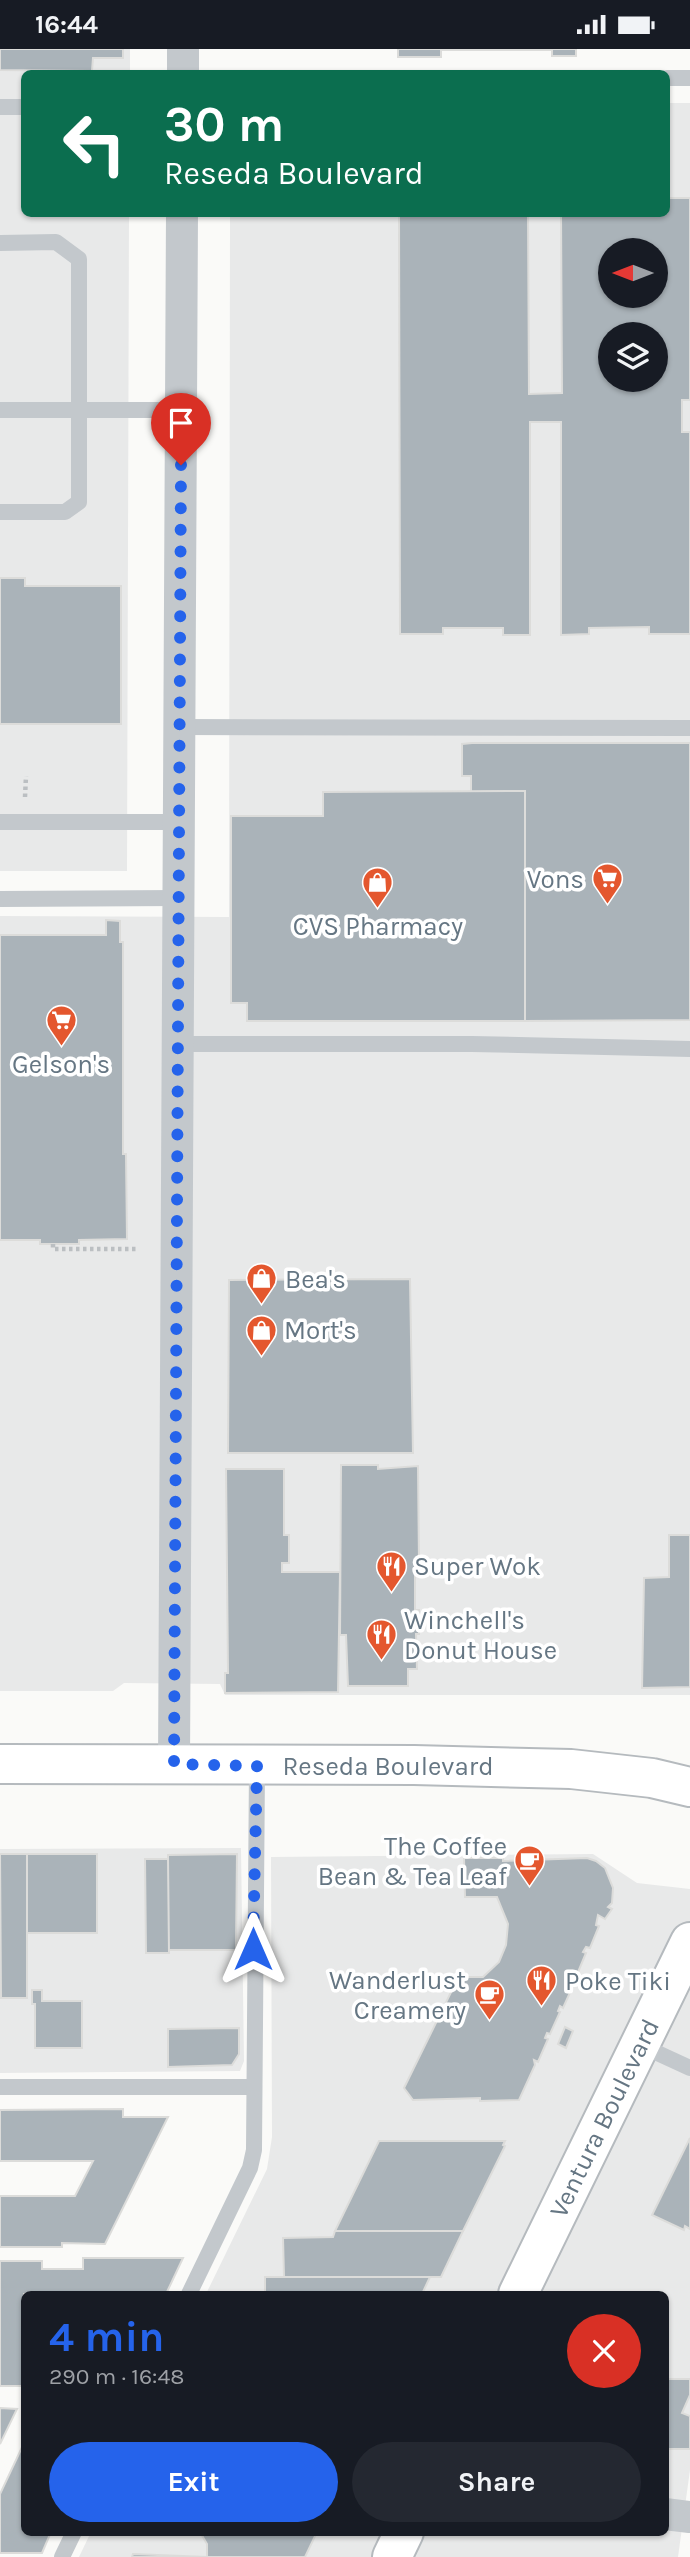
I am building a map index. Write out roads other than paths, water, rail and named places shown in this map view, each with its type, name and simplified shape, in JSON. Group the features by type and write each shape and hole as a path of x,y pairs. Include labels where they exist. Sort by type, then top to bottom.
{"main road":[{"name":"Reseda Boulevard","path":"0,1764 414,1765 571,1769 652,1777 690,1787"},
{"name":"Ventura Boulevard","path":"518,2291 690,1943"},
{"path":"392,2557 402,2536"}],"street":[{"path":"183,49 183,70"},
{"path":"174,1764 182,217"},
{"path":"669,2514 690,2517"}],"lane":[{"path":"670,78 690,78"},
{"path":"0,107 21,107"},
{"path":"0,243 56,242 79,259 79,502 65,512 0,512"},
{"path":"0,410 181,410"},
{"path":"179,727 690,728"},
{"path":"0,822 179,822"},
{"path":"0,899 179,898"},
{"path":"178,1044 472,1044 690,1049"},
{"path":"190,2291 250,2168 254,2150 257,1766"},
{"path":"640,2045 690,2068"},
{"path":"0,2087 253,2087"},
{"path":"62,2557 72,2536"}],"place":[{"name":"Vons","path":"607,906"},
{"name":"CVS Pharmacy","path":"378,910"},
{"name":"Gelson's","path":"61,1048"},
{"name":"Bea's","path":"262,1306"},
{"name":"Mort's","path":"261,1357"},
{"name":"Super Wok","path":"391,1593"},
{"name":"Winchell's Donut House","path":"381,1662"},
{"name":"The Coffee Bean & Tea Leaf","path":"530,1888"},
{"name":"Poke Tiki","path":"542,2008"},
{"name":"Wanderlust Creamery","path":"489,2022"}]}
